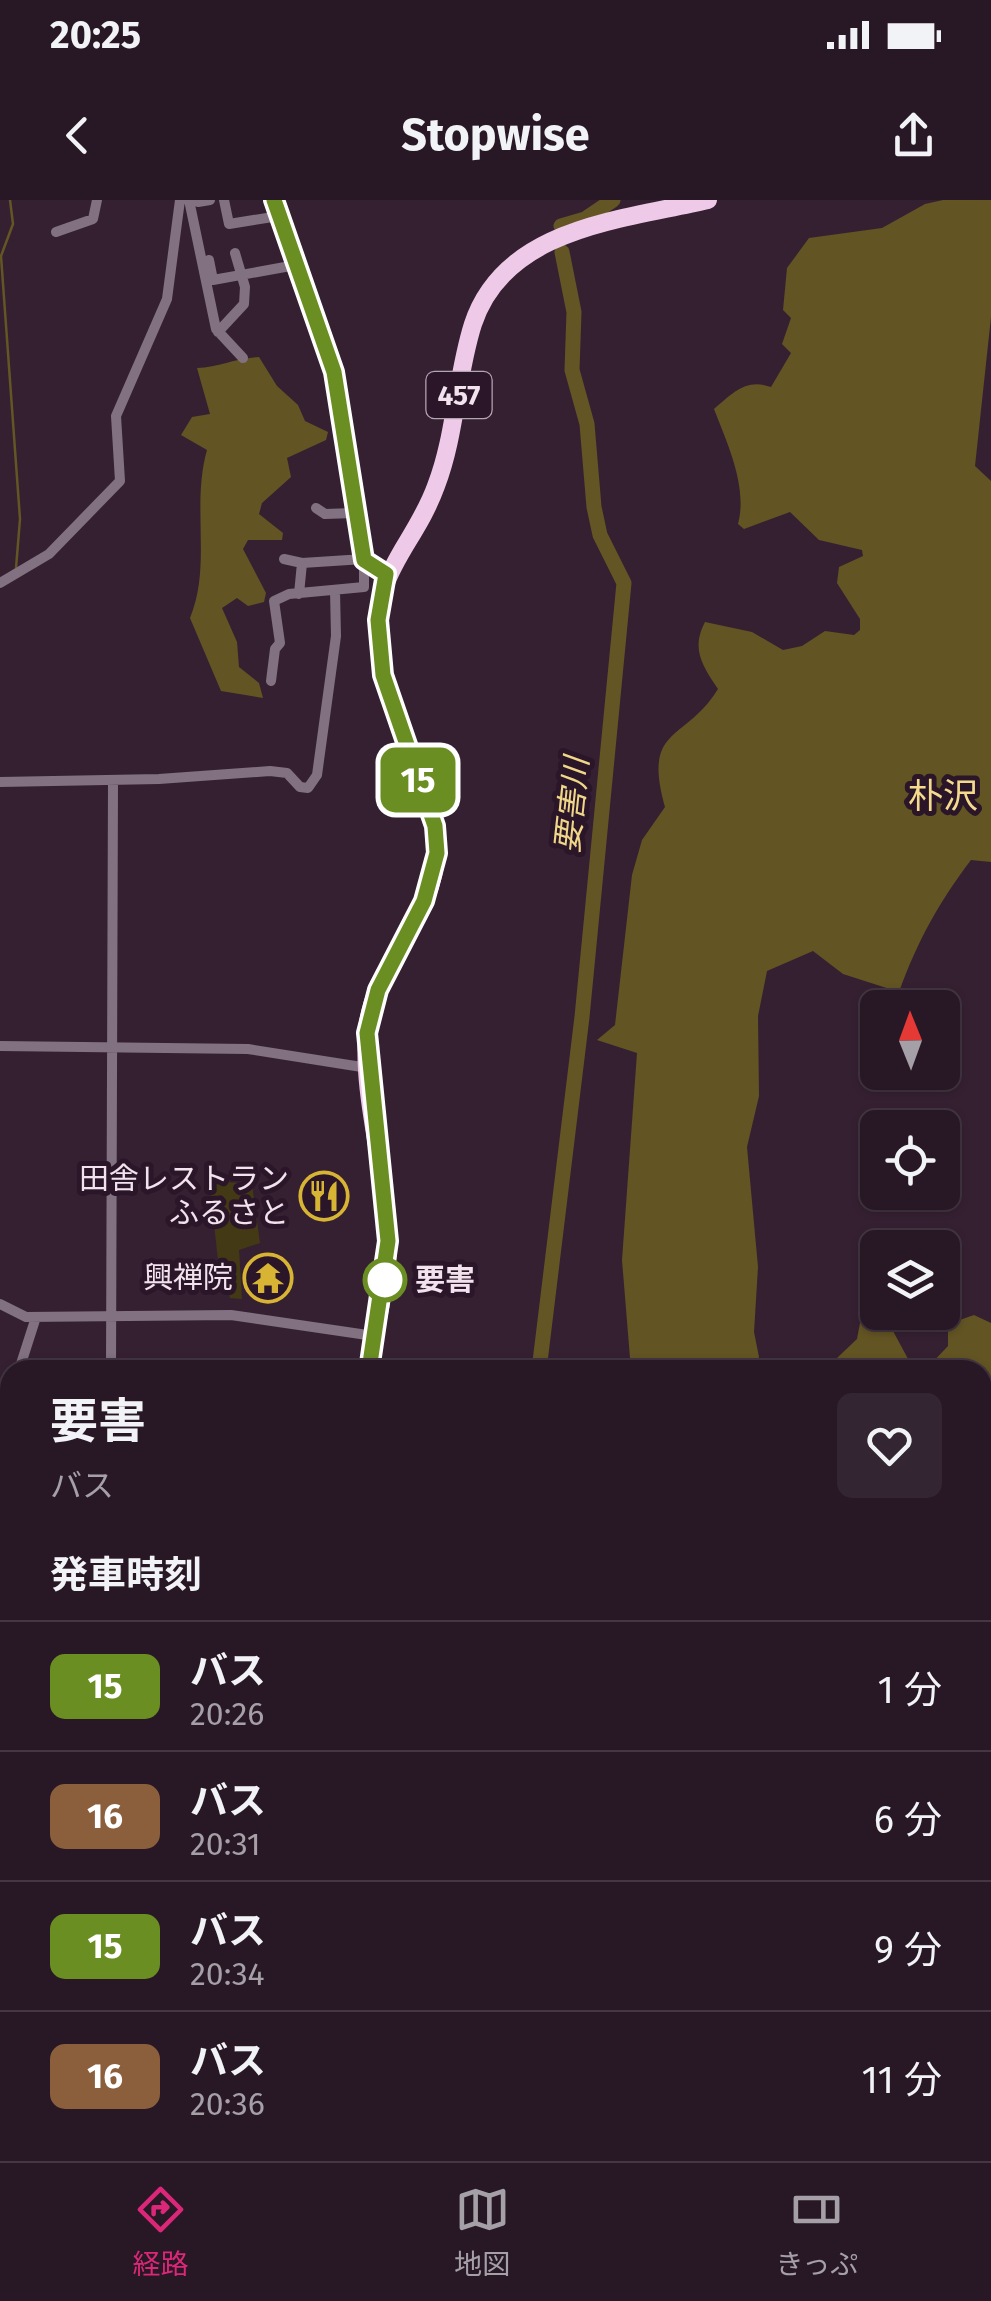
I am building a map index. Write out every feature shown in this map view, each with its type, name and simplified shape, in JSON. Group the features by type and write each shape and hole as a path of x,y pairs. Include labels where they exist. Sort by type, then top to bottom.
{"highway":[{"name":"457","path":"370,1360 388,1241 369,1068 370,1010 424,901 437,853 435,826 383,675 378,620 386,574 436,489 473,325 498,277 520,257 556,238 708,200"}],"street":[{"path":"56,232 93,219 97,200"},
{"path":"0,583 48,554 120,481 116,416 168,300 180,200"},
{"path":"224,200 229,224 279,216"},
{"path":"271,681 274,650 280,643 274,601 280,596 364,587 364,560 334,372 274,200"},
{"path":"199,201 218,332 242,358"},
{"path":"218,332 244,304 235,252"},
{"path":"208,260 213,280 296,265"},
{"path":"316,508 325,514 354,512"},
{"path":"284,559 302,563 364,560 386,574"},
{"path":"299,594 302,563"},
{"path":"0,782 112,781 270,771 287,772 303,789 311,786 317,775 333,663 335,591"},
{"path":"111,1360 112,781"},
{"path":"0,1046 248,1049 369,1068"},
{"path":"0,1304 36,1318 231,1315 374,1336"},
{"path":"22,1360 36,1318"}],"shaded area":[{"path":"991,200 991,317 975,466 991,481 991,862 971,860 959,876 921,939 900,990 843,974 813,951 767,971 758,1016 759,1096 747,1147 758,1267 754,1332 759,1357 630,1360 622,1260 637,1053 597,1040 615,1025 632,875 642,840 665,807 659,781 663,748 718,689 700,657 699,640 705,622 752,632 783,650 802,646 825,631 854,635 860,630 860,619 837,583 839,567 863,556 862,550 819,540 790,512 744,529 738,524 738,480 714,409 747,386 771,387 791,353 782,344 791,318 783,310 787,268 809,238 882,228 925,204"},
{"path":"259,357 277,386 298,405 305,421 328,432 326,440 287,458 291,477 262,503 259,514 283,533 282,540 248,540 243,549 266,593 264,602 248,606 237,598 222,608 237,642 239,667 259,683 263,698 221,691 190,618 200,577 201,492 207,450 181,435 192,417 210,414 197,368"},
{"path":"216,1175 224,1175 226,1182 252,1184 260,1243 239,1250 242,1299 230,1298 228,1286 220,1278 211,1197"},
{"path":"974,1315 991,1323 991,1360 935,1360 948,1346 948,1330 960,1330 960,1320"},
{"path":"860,1323 860,1330 893,1330 909,1360 837,1358 857,1339"}],"waterway":[{"path":"10,200 13,224 1,256 20,519 16,568"},
{"name":"要害川","path":"561,226 585,219 613,200"},
{"name":"要害川","path":"540,1360 582,1017 624,583 600,535 594,507 587,424 572,370 574,312 562,252"}],"bus line":[{"name":"15","path":"274,200 334,372 364,560 386,574 378,620 383,675 435,826 434,874 378,990 367,1033 388,1241 370,1360"}],"place":[{"name":"田舎レストラン ふるさと","path":"324,1196"},
{"name":"興禅院","path":"268,1278"},
{"name":"要害","path":"385,1280"}],"district":[{"name":"朴沢","path":"943,796"}]}
